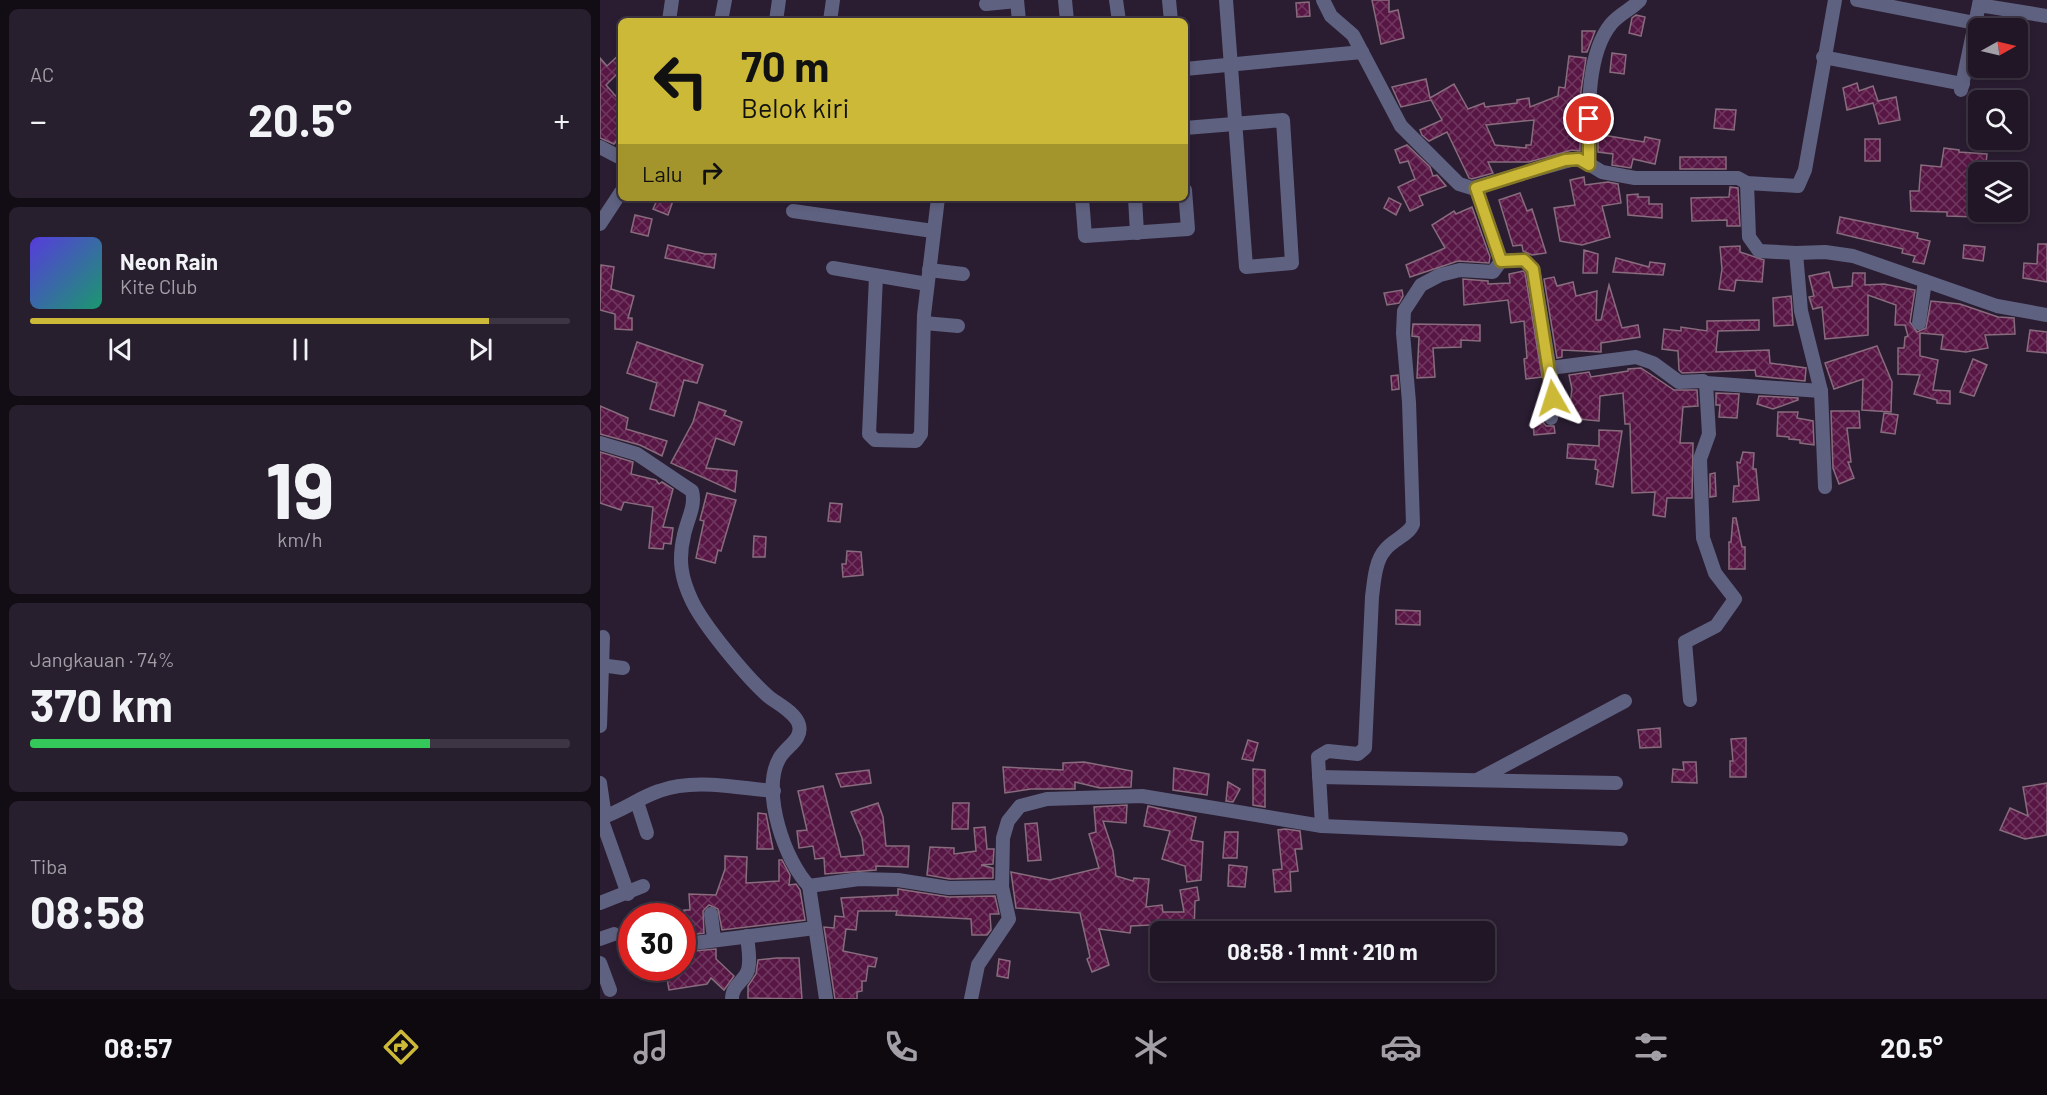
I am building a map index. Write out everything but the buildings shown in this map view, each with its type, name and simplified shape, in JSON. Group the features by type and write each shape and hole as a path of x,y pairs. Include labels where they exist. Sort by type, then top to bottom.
{"street":[{"path":"669,18 672,0"},
{"path":"722,18 725,0"},
{"path":"777,18 780,0"},
{"path":"986,4 1017,0 1019,18"},
{"path":"1065,0 1067,18"},
{"path":"1116,0 1119,18"},
{"path":"1169,0 1171,18"},
{"path":"1188,128 1236,125 1282,120 1292,263 1246,267 1236,125 1232,66 1226,0"},
{"path":"1323,0 1331,16 1353,35 1401,126 1462,187 1476,188 1565,160 1579,159 1602,172 1635,178 1738,178 1747,183 1797,186 1805,170 1823,57 1835,0"},
{"path":"1589,165 1589,96 1596,60 1611,24 1640,0"},
{"path":"1857,0 1968,21"},
{"path":"1977,18 1980,2 2039,10"},
{"path":"1188,69 1362,52"},
{"path":"1823,57 1962,87 1968,60"},
{"path":"600,147 618,156"},
{"path":"1747,183 1752,244 1763,252 1825,252 1853,256 1997,306 2047,315"},
{"path":"1476,188 1501,261"},
{"path":"600,224 618,197"},
{"path":"876,276 869,434 875,440 916,441 920,437 924,323 938,201"},
{"path":"1082,201 1085,236 1188,229 1186,201"},
{"path":"1135,201 1137,233"},
{"path":"793,211 933,231"},
{"path":"1796,253 1801,310 1821,391 1825,487"},
{"path":"1501,261 1524,260 1532,266 1550,368 1553,398 1551,418"},
{"path":"1322,826 1318,757 1323,752 1358,754 1365,748 1372,597 1376,573 1382,553 1410,530 1413,524 1410,412 1403,333 1404,311 1421,285 1440,274 1460,270 1493,272 1501,261"},
{"path":"833,268 876,276 928,277 963,274"},
{"path":"1919,323 1925,281"},
{"path":"924,323 958,326"},
{"path":"1550,368 1636,357 1653,363 1679,382 1703,381 1821,391"},
{"path":"1690,700 1683,644 1687,639 1716,626 1735,599 1715,573 1703,538 1700,459 1709,434 1706,383"},
{"path":"600,443 637,454 692,491 694,500 683,536 680,561 682,579 690,596 729,651 766,695 795,718 799,725 794,742 778,759 774,810 783,843 798,875 809,886 826,999"},
{"path":"600,726 603,637"},
{"path":"601,665 623,668"},
{"path":"1477,780 1625,701"},
{"path":"1319,777 1616,783"},
{"path":"600,783 602,817 628,894"},
{"path":"602,817 659,790 697,784 774,791"},
{"path":"971,999 978,965 1009,919 1002,887 1005,828 1020,806 1033,801 1142,796 1322,826 1621,839"},
{"path":"637,802 647,833"},
{"path":"809,886 859,879 898,880 949,888 1002,887"},
{"path":"600,903 628,894 643,886"},
{"path":"711,914 714,939"},
{"path":"696,942 814,928"},
{"path":"600,939 614,934"},
{"path":"732,999 733,989 747,973 749,956 747,936"},
{"path":"600,963 610,990"}],"route":[{"path":"1553,398 1533,269 1524,260 1501,261 1476,188 1565,160 1579,159 1589,165 1589,119"}]}
